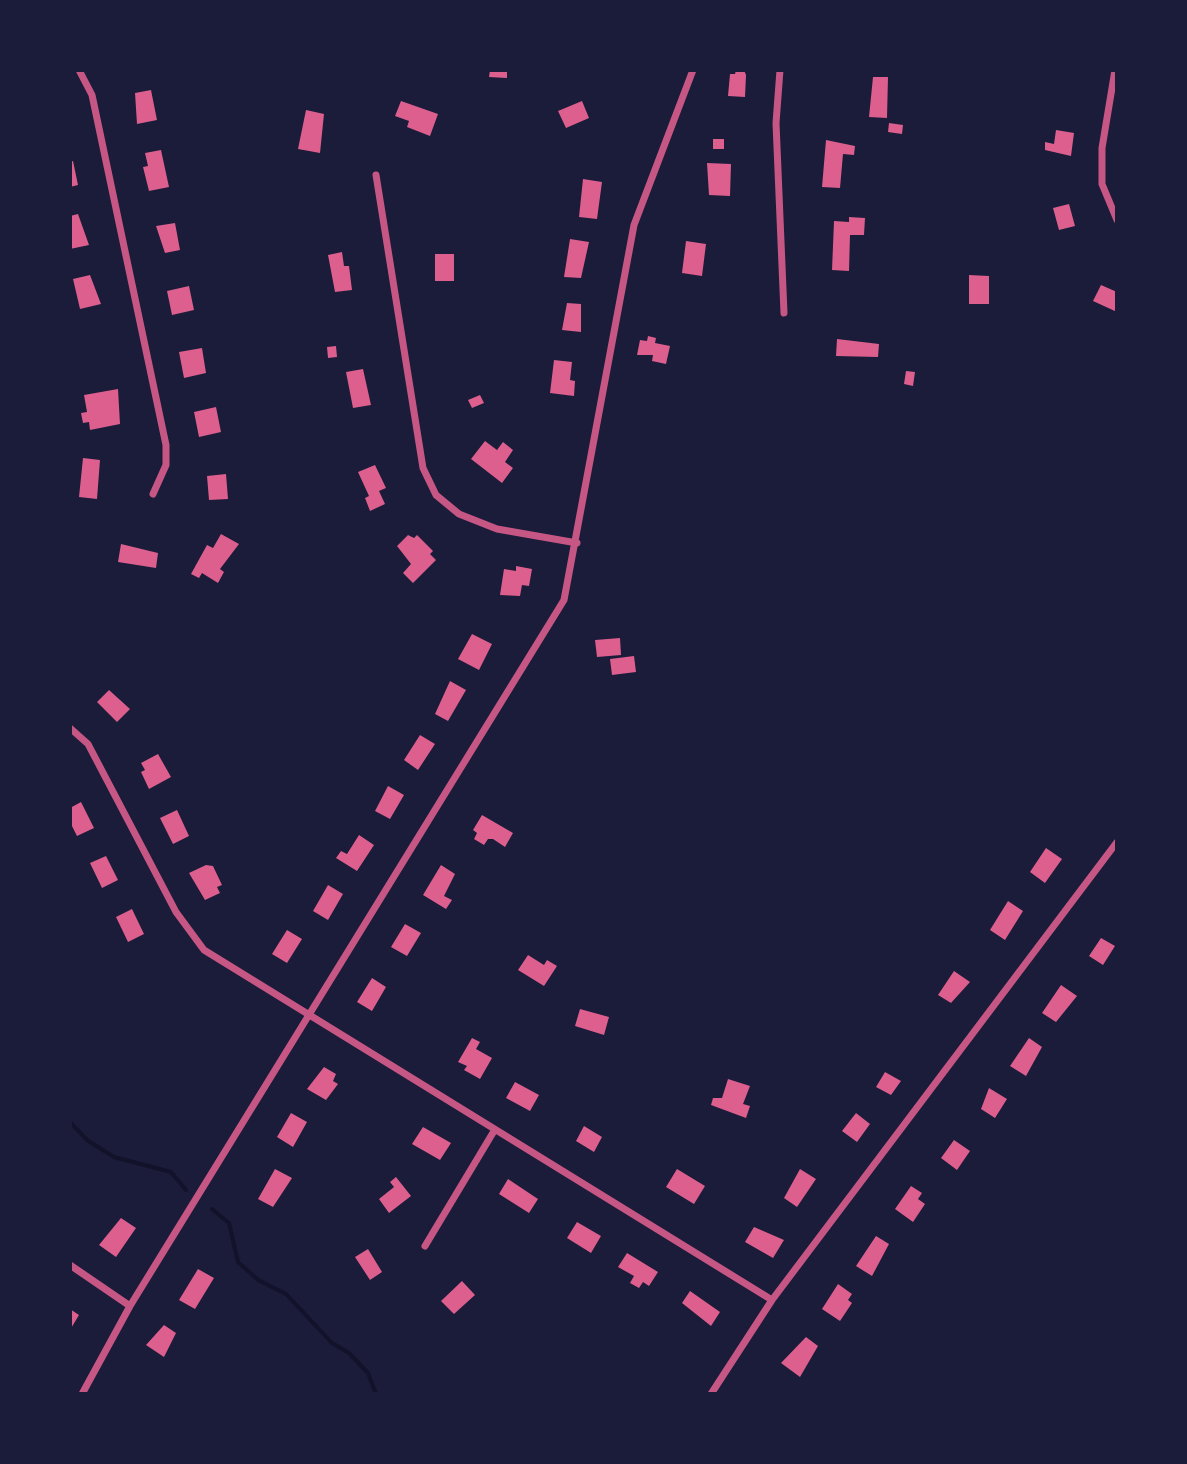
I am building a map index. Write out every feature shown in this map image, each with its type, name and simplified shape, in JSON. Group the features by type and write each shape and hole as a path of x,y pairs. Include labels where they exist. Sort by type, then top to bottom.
{"street":[{"path":"79,70 92,95 166,445 166,465 153,494"},
{"path":"82,1394 130,1306 564,600 634,225 693,70"},
{"path":"780,70 776,123 784,313"},
{"path":"1115,70 1102,148 1102,184 1117,220"},
{"path":"376,175 423,468 436,495 459,514 497,529 577,543"},
{"path":"70,728 88,744 176,912 204,950 772,1300"},
{"path":"711,1394 772,1300 1117,842"},
{"path":"425,1246 494,1131"},
{"path":"70,1265 130,1306"}],"building":[{"path":"490,70 507,70 507,78 489,77"},
{"path":"736,70 744,70 746,75 745,97 728,96 730,74 735,74"},
{"path":"873,77 888,77 887,118 869,117"},
{"path":"151,90 157,120 137,124 135,93"},
{"path":"401,101 438,114 430,136 407,127 409,121 395,116"},
{"path":"582,101 589,118 566,128 558,111"},
{"path":"306,110 324,114 320,153 298,149"},
{"path":"889,123 903,125 902,134 888,132"},
{"path":"1056,130 1074,133 1071,156 1045,150 1045,142 1054,144"},
{"path":"713,139 724,139 724,149 713,149"},
{"path":"826,140 855,146 854,155 843,154 840,188 822,187"},
{"path":"161,150 169,187 149,191 143,167 148,166 145,153"},
{"path":"73,161 78,185 70,187 70,162"},
{"path":"707,163 731,164 730,196 709,195"},
{"path":"583,179 602,182 597,219 579,217"},
{"path":"1069,204 1075,226 1059,230 1053,208"},
{"path":"78,214 89,245 70,249 70,216"},
{"path":"849,217 865,218 864,235 850,235 849,271 832,270 834,221 849,222"},
{"path":"175,223 180,250 165,253 156,226"},
{"path":"570,239 589,242 581,278 564,277"},
{"path":"686,241 706,244 702,276 682,273"},
{"path":"342,252 344,266 349,266 352,290 335,292 328,255"},
{"path":"435,254 454,254 454,281 435,281"},
{"path":"90,275 101,304 80,309 73,279"},
{"path":"969,275 989,276 989,304 969,304"},
{"path":"1101,285 1117,292 1117,312 1093,301"},
{"path":"189,286 194,310 172,315 167,291"},
{"path":"567,303 581,304 581,332 562,330"},
{"path":"648,336 656,338 655,343 670,346 666,364 652,361 653,355 637,355 640,340 647,341"},
{"path":"837,339 879,344 878,357 836,356"},
{"path":"336,346 337,357 328,358 327,347"},
{"path":"202,348 206,373 184,378 179,352"},
{"path":"554,360 572,362 570,380 575,381 574,396 550,393"},
{"path":"363,369 371,405 353,408 346,372"},
{"path":"906,371 915,372 913,386 904,384"},
{"path":"118,389 120,424 90,430 89,422 83,423 81,413 87,412 84,395"},
{"path":"480,395 484,403 472,408 468,400"},
{"path":"216,407 221,432 199,437 194,412"},
{"path":"485,441 497,450 503,442 513,450 505,462 513,468 502,483 471,459"},
{"path":"83,458 100,460 97,499 79,497"},
{"path":"375,465 386,488 379,491 385,504 370,511 365,498 369,496 358,472"},
{"path":"226,474 228,499 209,500 207,476"},
{"path":"221,534 239,544 220,569 224,572 218,583 202,573 199,578 191,574 207,545 213,548"},
{"path":"408,535 414,538 417,535 433,551 430,554 436,560 413,583 403,573 411,564 397,546"},
{"path":"121,544 158,553 156,568 118,562"},
{"path":"516,566 532,569 529,586 522,585 520,596 500,595 504,569 516,571"},
{"path":"472,634 492,644 479,670 458,659"},
{"path":"620,638 621,655 597,657 595,640"},
{"path":"634,656 636,672 612,675 610,659"},
{"path":"450,681 466,690 448,721 435,714"},
{"path":"109,690 130,709 117,722 97,702"},
{"path":"420,735 435,744 418,770 404,760"},
{"path":"158,754 171,777 149,789 141,772 145,770 141,763"},
{"path":"388,786 404,795 390,819 375,811"},
{"path":"81,802 94,828 77,836 70,822 70,808"},
{"path":"177,810 189,836 173,844 160,818"},
{"path":"482,815 513,833 505,847 493,839 488,839 484,845 474,839 477,833 473,830"},
{"path":"359,835 374,845 357,871 336,858 341,851 347,854"},
{"path":"1046,848 1062,859 1045,883 1030,872"},
{"path":"106,856 118,880 102,888 90,863"},
{"path":"206,865 213,866 222,885 217,887 220,893 205,900 189,873"},
{"path":"441,865 455,874 444,896 452,900 446,909 423,895"},
{"path":"328,885 343,894 328,920 313,911"},
{"path":"1008,901 1023,911 1005,940 990,930"},
{"path":"132,909 144,934 128,942 116,917"},
{"path":"405,924 421,933 407,956 391,947"},
{"path":"287,930 302,939 287,963 272,954"},
{"path":"1101,938 1115,946 1103,965 1089,956"},
{"path":"528,955 544,965 547,960 557,966 544,986 518,970"},
{"path":"954,971 970,982 951,1003 938,995"},
{"path":"372,978 386,987 372,1011 357,1002"},
{"path":"1061,985 1077,996 1056,1022 1042,1013"},
{"path":"580,1009 609,1017 604,1035 575,1026"},
{"path":"472,1038 480,1042 476,1049 492,1058 480,1079 464,1070 467,1066 458,1062"},
{"path":"1029,1038 1042,1047 1026,1076 1010,1066"},
{"path":"324,1067 336,1074 333,1081 338,1084 326,1100 307,1089"},
{"path":"885,1072 901,1081 891,1095 876,1087"},
{"path":"728,1079 750,1086 743,1104 750,1106 746,1118 711,1105 713,1098 722,1098"},
{"path":"515,1082 539,1095 530,1111 506,1098"},
{"path":"989,1088 1007,1099 995,1118 981,1109"},
{"path":"291,1113 307,1122 293,1147 277,1137"},
{"path":"856,1113 870,1124 857,1142 842,1131"},
{"path":"584,1126 602,1137 594,1152 576,1141"},
{"path":"423,1127 451,1143 440,1160 412,1144"},
{"path":"954,1140 970,1151 957,1170 941,1158"},
{"path":"275,1169 292,1178 273,1207 258,1199"},
{"path":"677,1169 705,1186 694,1204 666,1187"},
{"path":"800,1169 816,1179 797,1207 784,1198"},
{"path":"396,1177 411,1196 389,1213 379,1199 394,1187 390,1182"},
{"path":"508,1179 538,1199 529,1213 499,1194"},
{"path":"911,1186 922,1193 918,1199 925,1204 913,1222 895,1209"},
{"path":"121,1218 136,1228 116,1257 99,1245"},
{"path":"577,1222 601,1236 591,1253 567,1238"},
{"path":"754,1227 784,1240 773,1258 745,1242"},
{"path":"876,1236 889,1244 872,1276 856,1266"},
{"path":"368,1249 382,1272 370,1280 355,1257"},
{"path":"627,1253 658,1272 649,1286 643,1282 639,1288 630,1283 634,1276 618,1267"},
{"path":"198,1269 214,1278 195,1309 179,1300"},
{"path":"462,1281 475,1295 454,1314 441,1301"},
{"path":"838,1284 852,1294 848,1300 852,1303 840,1321 822,1309"},
{"path":"690,1291 720,1312 711,1326 682,1303"},
{"path":"70,1309 79,1315 70,1330"},
{"path":"164,1325 176,1333 164,1357 146,1345"},
{"path":"806,1337 818,1346 800,1377 781,1363"}],"waterway":[{"path":"70,1122 87,1140 114,1157 171,1172 186,1190"},
{"path":"212,1209 229,1223 238,1262 258,1280 286,1294 332,1343 349,1353 368,1373 376,1394"}]}
